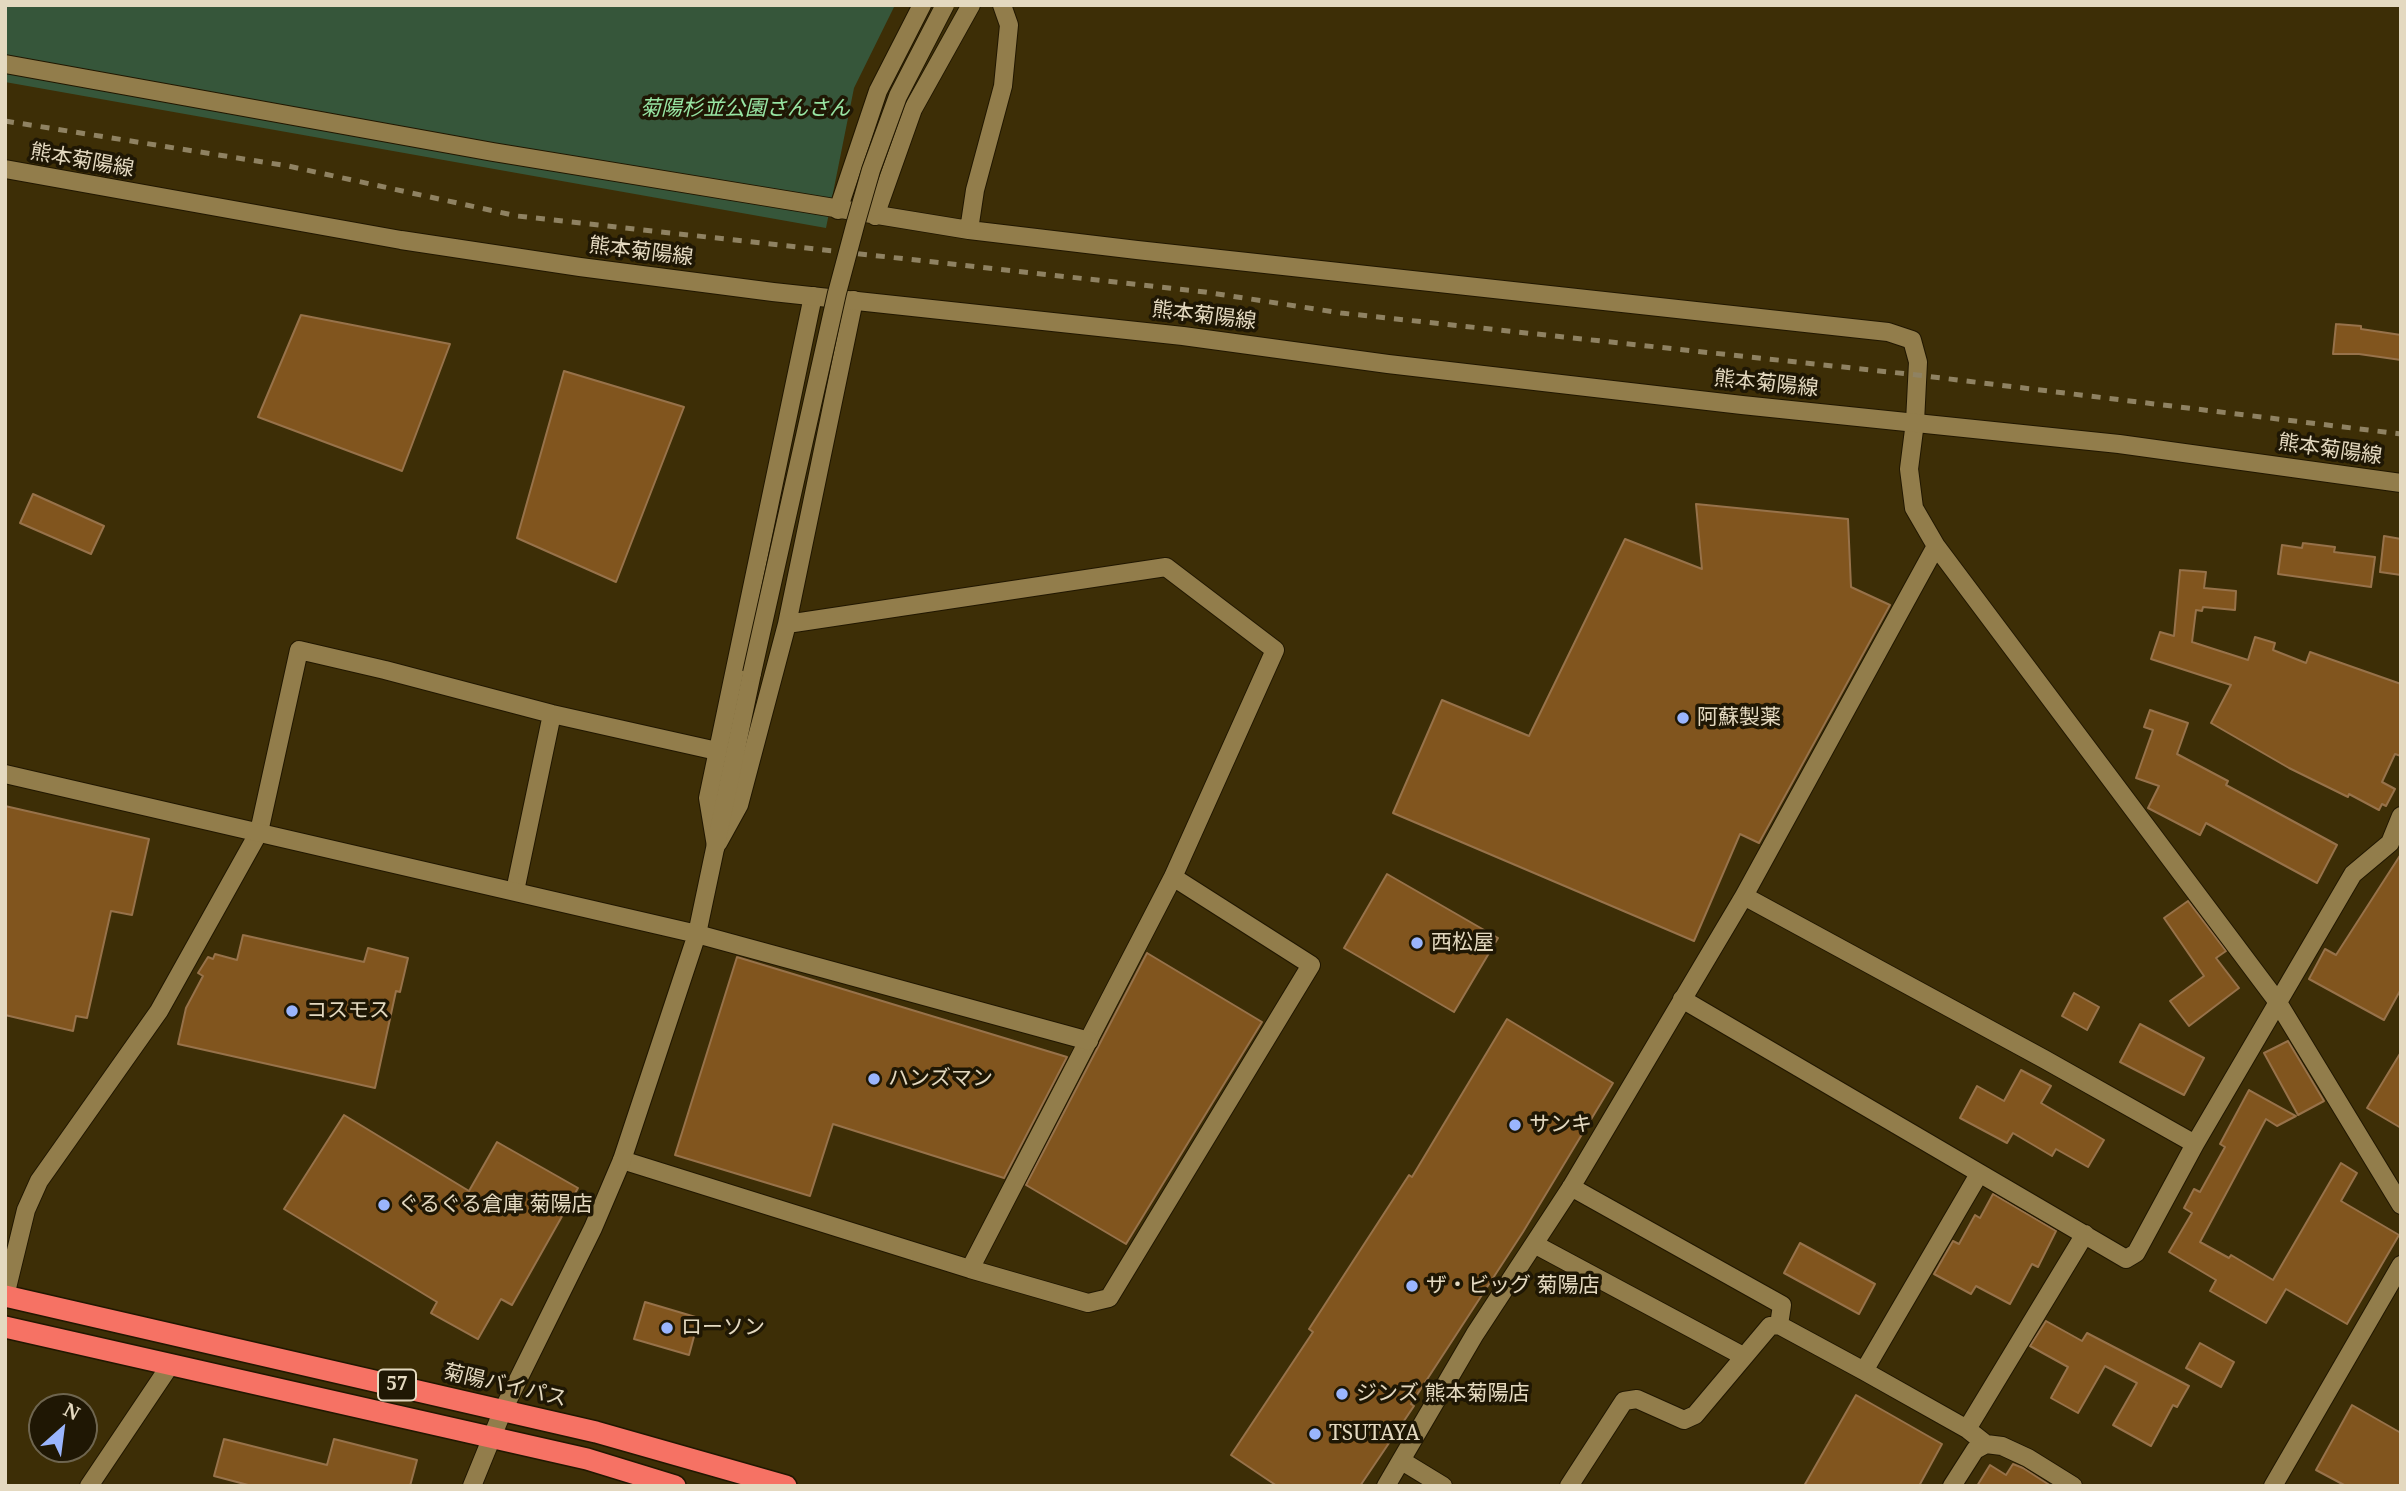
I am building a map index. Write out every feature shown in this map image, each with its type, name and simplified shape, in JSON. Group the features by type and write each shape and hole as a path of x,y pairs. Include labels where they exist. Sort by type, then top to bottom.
{"highway":[{"name":"菊陽バイパス","path":"5,1296 596,1432 786,1486"},
{"name":"57","path":"5,1327 587,1459 675,1486"}],"street":[{"path":"838,210 878,91 922,5"},
{"path":"471,1486 503,1410 593,1228 622,1160 697,934 837,293 871,170 898,96 945,5"},
{"path":"875,216 913,109 971,5"},
{"path":"969,230 975,190 1003,86 1009,25 1002,5"},
{"path":"5,64 493,152 969,230 1165,254 1888,332 1912,340 1918,362 1909,469 1914,508 1936,546 2277,1001 2401,1205"},
{"name":"熊本菊陽線","path":"5,170 401,240 580,267 813,296 1183,336 1388,364 1742,405 2119,444 2401,483"},
{"path":"716,846 708,798 813,296"},
{"path":"716,846 739,805 788,624 854,300"},
{"path":"1386,1486 1475,1334 1571,1187 1744,896 1936,546"},
{"path":"788,624 1166,567 1275,650 1173,877 970,1269"},
{"path":"5,1296 26,1210 39,1181 159,1011 259,832 299,650 552,714 717,751"},
{"path":"515,891 552,714"},
{"path":"5,774 697,934 1089,1041"},
{"path":"1682,999 2126,1258 2137,1253 2195,1143 2353,874 2389,843 2401,816"},
{"path":"622,1160 970,1269 1088,1303 1108,1298 1311,965 1173,877"},
{"path":"1744,896 2195,1143"},
{"path":"1864,1371 1979,1174"},
{"path":"1571,1187 1782,1305 1779,1325"},
{"path":"1967,1429 2085,1234"},
{"path":"1534,1244 1742,1356"},
{"path":"2273,1486 2401,1265"},
{"path":"1569,1486 1624,1401 1637,1399 1684,1420 1695,1415 1742,1356 1770,1326 1779,1325 1967,1429 1986,1444 2001,1446 2028,1458 2073,1486"},
{"path":"89,1486 171,1364"},
{"path":"1952,1486 1975,1450 1986,1444"},
{"path":"1402,1461 1443,1486"}],"green space":[{"name":"菊陽杉並公園さんさん","path":"5,5 895,5 854,88 826,228 5,82"}],"building":[{"path":"301,315 450,344 402,471 258,417"},
{"path":"2336,324 2361,326 2361,329 2401,335 2401,360 2359,354 2333,354"},
{"path":"564,371 684,407 616,582 517,538"},
{"path":"33,494 104,526 91,554 20,523"},
{"name":"阿蘇製薬","path":"1696,504 1848,519 1851,587 1890,605 1759,843 1740,834 1694,941 1393,813 1442,700 1529,736 1625,539 1702,569"},
{"path":"2384,536 2401,539 2401,575 2380,572"},
{"path":"2303,543 2335,547 2334,552 2375,557 2371,587 2278,574 2282,545 2302,548"},
{"path":"2180,570 2206,572 2204,588 2236,591 2235,610 2203,607 2202,611 2196,610 2192,642 2248,660 2255,637 2275,643 2273,650 2306,663 2310,652 2401,684 2401,756 2395,754 2382,782 2395,789 2386,806 2382,804 2379,810 2349,794 2348,797 2289,768 2211,723 2231,685 2151,659 2160,632 2174,636"},
{"path":"2150,710 2188,723 2177,754 2228,781 2226,785 2337,845 2317,883 2206,823 2200,835 2148,808 2159,786 2136,778 2153,730 2144,727"},
{"path":"5,806 149,839 132,915 111,911 87,1018 76,1016 73,1031 5,1015"},
{"path":"2401,854 2401,989 2384,1020 2309,979 2325,949 2336,955"},
{"path":"1387,874 1498,938 1454,1012 1344,948"},
{"path":"2188,901 2226,951 2216,958 2239,988 2189,1026 2170,1001 2204,976 2164,918"},
{"path":"243,935 364,962 368,948 408,958 400,992 396,991 375,1088 178,1044 186,1008 203,976 198,973 208,957 213,959 215,954 237,960"},
{"path":"1147,953 1262,1022 1126,1244 1026,1185"},
{"path":"737,957 1067,1057 1004,1178 833,1124 810,1196 675,1155"},
{"path":"2074,993 2099,1007 2087,1030 2062,1016"},
{"path":"1507,1019 1613,1083 1523,1232 1411,1404 1414,1406 1360,1486 1277,1486 1231,1455 1313,1332 1309,1329 1409,1175 1412,1177"},
{"path":"2140,1024 2204,1058 2184,1095 2120,1062"},
{"path":"2288,1041 2324,1101 2298,1115 2264,1053"},
{"path":"2401,1052 2401,1128 2367,1108"},
{"path":"2021,1070 2051,1086 2041,1103 2104,1140 2088,1167 2056,1149 2052,1156 2013,1133 2007,1143 1960,1118 1977,1086 2004,1101"},
{"path":"2249,1090 2296,1116 2277,1126 2266,1119 2200,1242 2229,1258 2231,1255 2273,1280 2341,1163 2357,1173 2341,1201 2399,1235 2347,1324 2286,1289 2266,1323 2210,1291 2216,1280 2169,1252 2192,1213 2184,1208 2194,1189 2200,1192 2225,1147 2220,1144"},
{"path":"344,1115 469,1191 497,1142 578,1188 512,1305 501,1299 478,1339 431,1313 437,1302 284,1209"},
{"path":"1993,1194 2056,1231 2038,1267 2032,1264 2010,1304 1976,1286 1971,1294 1934,1274 1953,1241 1959,1244 1975,1215 1980,1218"},
{"path":"1800,1243 1875,1284 1859,1314 1784,1273"},
{"name":"ローソン","path":"645,1302 699,1318 689,1355 634,1339"},
{"path":"2046,1321 2082,1341 2087,1333 2189,1386 2177,1407 2173,1405 2151,1446 2113,1425 2137,1383 2105,1366 2078,1413 2051,1398 2068,1367 2030,1346"},
{"path":"2200,1343 2234,1362 2221,1387 2186,1368"},
{"path":"1856,1395 1942,1444 1919,1486 1804,1486"},
{"path":"2352,1405 2401,1433 2401,1486 2346,1486 2316,1470"},
{"path":"224,1439 327,1465 334,1439 417,1460 410,1486 252,1486 214,1476"},
{"path":"2013,1464 2051,1486 1977,1486 1990,1465 2006,1475"}],"railway":[{"path":"5,121 288,166 517,216 1205,292 1341,313 1917,375 2401,434"}],"place":[{"name":"阿蘇製薬","path":"1683,718"},
{"name":"西松屋","path":"1417,943"},
{"name":"コスモス","path":"292,1011"},
{"name":"ハンズマン","path":"874,1079"},
{"name":"サンキ","path":"1515,1125"},
{"name":"ぐるぐる倉庫 菊陽店","path":"384,1205"},
{"name":"ザ・ビッグ 菊陽店","path":"1412,1286"},
{"name":"ローソン","path":"667,1328"},
{"name":"ジンズ 熊本菊陽店","path":"1342,1394"},
{"name":"TSUTAYA","path":"1315,1434"}]}
